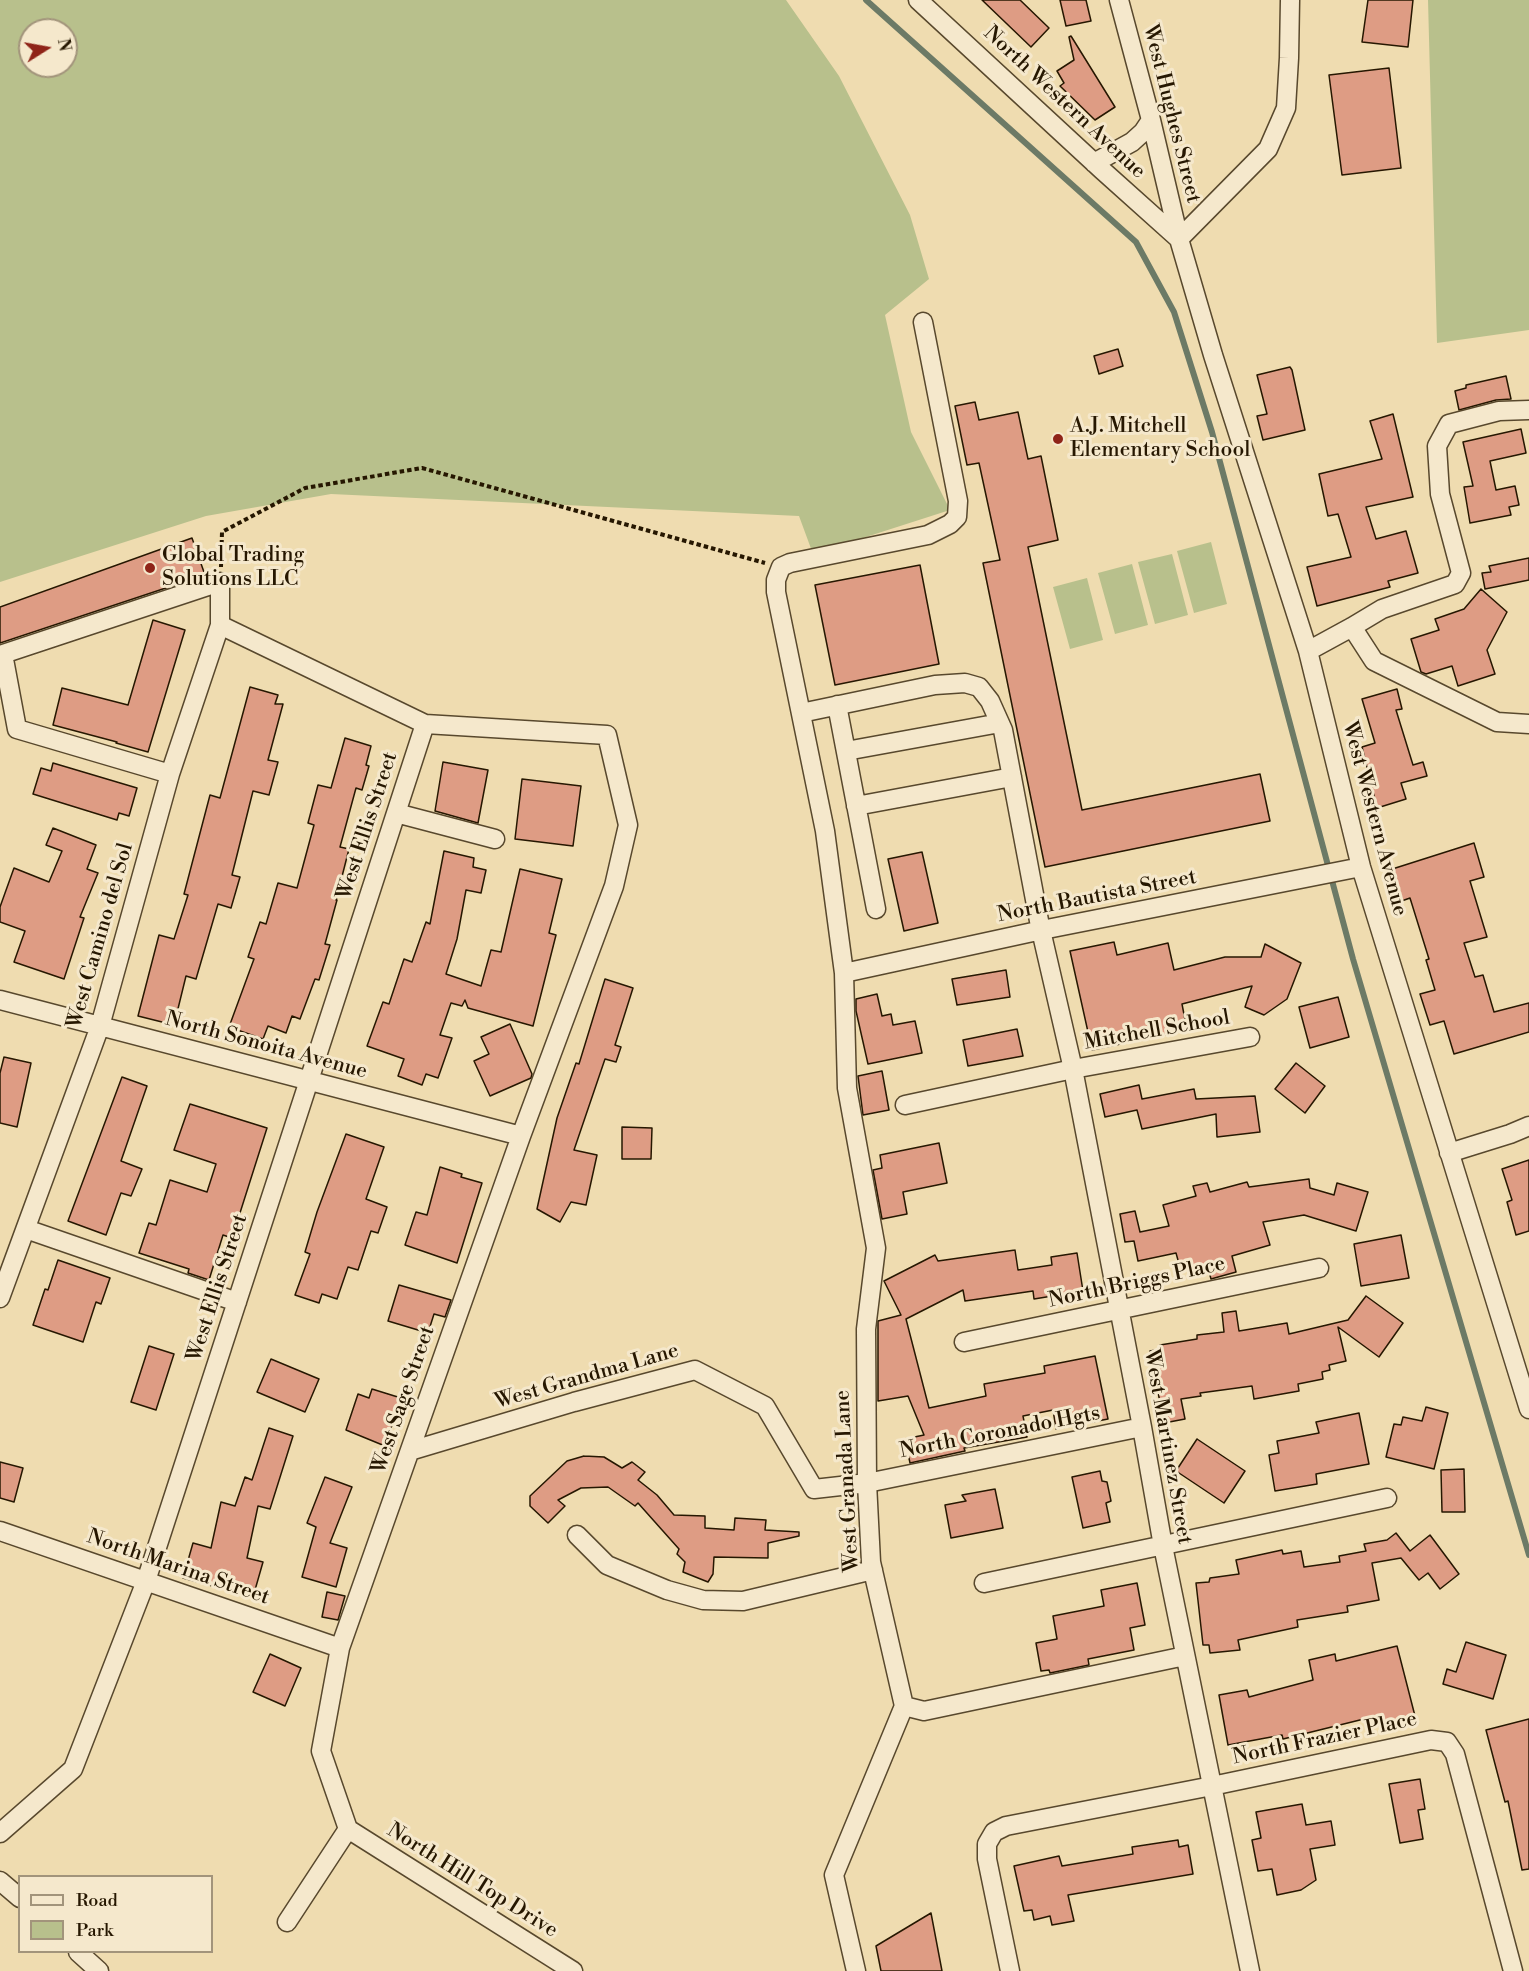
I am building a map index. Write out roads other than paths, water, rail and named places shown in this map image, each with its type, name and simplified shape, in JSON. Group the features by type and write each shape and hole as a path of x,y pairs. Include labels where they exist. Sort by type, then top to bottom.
{"street":[{"name":"North Western Avenue","path":"918,0 1179,239"},
{"name":"West Hughes Street","path":"1119,0 1151,120 1179,239"},
{"path":"1179,239 1268,149 1286,108 1290,0"},
{"path":"1094,163 1132,142 1151,120"},
{"name":"West Western Avenue","path":"1179,239 1213,355 1308,651 1361,867 1529,1409"},
{"name":"West Granada Lane","path":"904,1706 873,1570 867,1483 866,1329 876,1248 847,1088 844,974 825,831 776,592 776,580 781,567 807,558 928,535 950,524 957,517 957,501 923,322"},
{"path":"1308,651 1382,609 1455,584 1461,573 1440,494 1437,446 1449,424 1498,411 1529,410"},
{"name":"West Camino del Sol","path":"0,1298 100,1026 170,774 220,625 220,582 3,654 17,729 170,774"},
{"path":"220,625 425,724"},
{"path":"1352,627 1374,661 1497,722 1529,724"},
{"name":"West Martinez Street","path":"801,713 936,685 965,683 979,687 990,701 1000,723 1073,1070 1142,1427 1162,1546 1250,1971"},
{"path":"837,705 876,909"},
{"path":"846,751 1000,723"},
{"name":"West Ellis Street","path":"0,1833 73,1768 146,1581 425,724"},
{"name":"West Sage Street","path":"348,1828 321,1751 340,1647 520,1136 614,886 628,825 607,735 425,724"},
{"path":"856,806 1012,777"},
{"path":"396,813 495,839"},
{"name":"North Bautista Street","path":"844,974 1042,930 1361,867"},
{"name":"North Sonoita Avenue","path":"0,1000 520,1136"},
{"name":"Mitchell School","path":"905,1105 1073,1070 1250,1037"},
{"path":"1449,1153 1529,1126"},
{"path":"26,1229 237,1302"},
{"name":"North Briggs Place","path":"964,1342 1319,1268"},
{"name":"West Grandma Lane","path":"410,1451 574,1402 695,1370 765,1406 814,1489 867,1483"},
{"name":"North Coronado Hgts","path":"867,1483 1142,1427"},
{"path":"984,1583 1387,1498"},
{"name":"North Marina Street","path":"0,1531 340,1647"},
{"path":"577,1535 607,1565 667,1590 704,1600 743,1601 873,1570"},
{"path":"856,1971 834,1875 904,1706 924,1711 1185,1656"},
{"name":"North Frazier Place","path":"1010,1971 987,1859 987,1844 994,1832 1006,1826 1431,1740 1447,1742 1455,1754 1513,1971"},
{"path":"287,1922 348,1828"},
{"name":"North Hill Top Drive","path":"348,1828 573,1971"},
{"path":"0,1881 18,1896"},
{"path":"79,1953 99,1971"}],"waterway":[{"path":"866,0 1136,242 1174,312 1212,432 1353,959 1529,1555"}],"place":[{"name":"A.J. Mitchell Elementary School","path":"1058,439"},
{"name":"Global Trading Solutions LLC","path":"150,568"}]}
